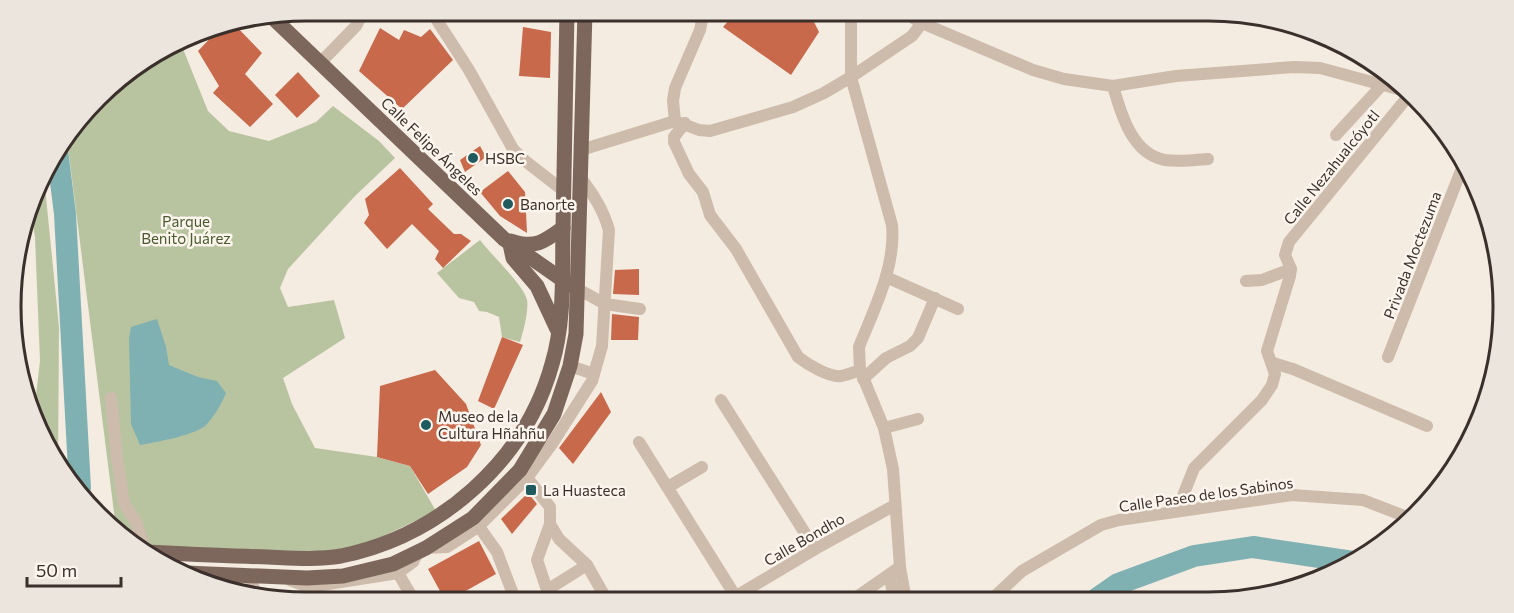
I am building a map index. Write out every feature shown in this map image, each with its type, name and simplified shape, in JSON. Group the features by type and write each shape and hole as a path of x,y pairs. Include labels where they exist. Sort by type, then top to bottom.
{"main road":[{"path":"162,553 311,558 340,556 390,541 424,526 462,500 510,452 536,406 552,365 559,334 563,281 567,21"},
{"path":"207,574 283,577 308,583 393,564 475,523 524,474 556,424 576,334 585,21"},
{"name":"Calle Felipe Ángeles","path":"279,22 507,241 578,289"},
{"path":"507,241 525,246 542,243 563,228"},
{"path":"507,241 513,258 537,286 559,334"}],"street":[{"path":"320,63 358,21"},
{"path":"438,21 469,70 513,149 565,192"},
{"path":"702,21 675,88 673,101 680,122 674,142 689,174 703,192 710,215 741,258 798,357 805,363 835,376 861,374 910,346 918,338 935,298"},
{"path":"851,21 851,77 892,225 894,241 886,277 859,347 858,359 861,374 884,428 893,469 900,567 904,592"},
{"path":"919,21 1033,70 1064,79 1113,86 1176,76 1293,67 1320,68 1390,87"},
{"path":"581,150 680,122 699,130 710,131 792,107 824,93 851,77 912,36 924,21"},
{"path":"1336,135 1382,85"},
{"path":"1113,86 1121,115 1144,151 1164,160 1208,159"},
{"name":"Calle Nezahualcóyotl","path":"1177,511 1194,468 1262,400 1272,386 1275,374 1267,351 1291,269 1285,255 1289,242 1404,100"},
{"name":"Privada Moctezuma","path":"1388,357 1460,173"},
{"path":"556,424 594,374 602,346 609,230 604,212 597,199 580,177"},
{"path":"1246,281 1262,280 1291,269"},
{"path":"886,277 958,309"},
{"path":"578,289 605,304 640,309"},
{"path":"1273,363 1293,369 1427,426"},
{"path":"570,366 594,374"},
{"path":"111,398 124,503 136,522 142,539"},
{"path":"721,400 815,549"},
{"path":"884,428 918,419"},
{"path":"639,442 733,592"},
{"path":"668,487 702,467"},
{"path":"524,474 550,507 550,524 537,560 547,590 588,565"},
{"name":"Calle Paseo de los Sabinos","path":"1000,592 1022,571 1101,525 1119,520 1292,495 1363,500 1402,515"},
{"name":"Calle Bondho","path":"747,592 815,549 895,505"},
{"path":"475,523 497,552 512,592"},
{"path":"550,524 559,539 588,565 603,592"},
{"path":"310,592 308,583 398,573 413,562 422,550"},
{"path":"864,592 900,567"},
{"path":"398,573 409,592"},
{"path":"889,575 893,592"},
{"path":"249,576 253,587"}],"green space":[{"name":"Parque Benito Juárez","path":"183,49 208,111 229,131 269,141 316,122 333,106 379,141 395,158 355,196 288,269 280,288 288,307 334,300 345,338 283,378 292,404 315,448 377,457 410,466 436,511 363,546 311,558 157,550 115,518 68,149 92,118 118,92 148,69"},
{"path":"45,191 59,327 58,447 36,397 40,361 33,226"},
{"path":"480,240 525,294 527,310 520,342 502,337 499,317 479,311 474,302 459,298 437,273"}],"water":[{"path":"157,319 169,365 198,377 217,381 226,393 211,419 199,430 140,445 131,424 129,339 131,327"}],"building":[{"path":"728,21 814,21 819,32 791,75 723,27"},
{"path":"523,27 551,32 550,78 519,76"},
{"path":"380,28 399,40 404,30 421,37 430,29 453,60 402,109 359,71"},
{"path":"239,29 262,53 245,74 273,104 250,127 213,93 219,86 198,51 211,38"},
{"path":"298,72 320,96 297,118 275,95"},
{"name":"HSBC","path":"480,146 486,157 465,172 460,160"},
{"path":"400,168 433,204 428,209 454,234 461,234 471,241 443,268 435,259 439,251 412,224 387,249 364,223 369,215 365,199"},
{"name":"Banorte","path":"508,171 525,192 527,233 500,216 480,192"},
{"path":"639,269 639,295 613,294 615,270"},
{"path":"612,314 639,317 638,340 611,340"},
{"path":"502,337 523,345 494,409 478,401"},
{"name":"Museo de la Cultura Hñahñu","path":"435,370 466,404 481,445 467,467 428,494 410,466 377,457 380,386"},
{"path":"601,392 611,412 573,464 559,448"},
{"path":"528,493 537,504 512,534 501,519"},
{"path":"479,541 496,574 464,592 441,592 428,569"}],"waterway":[{"path":"59,164 65,214 80,479"},
{"path":"1106,592 1118,584 1194,556 1253,547 1339,560"}],"place":[{"name":"HSBC","path":"473,158"},
{"name":"Banorte","path":"508,204"},
{"name":"Museo de la Cultura Hñahñu","path":"426,425"},
{"name":"La Huasteca","path":"531,490"}]}
